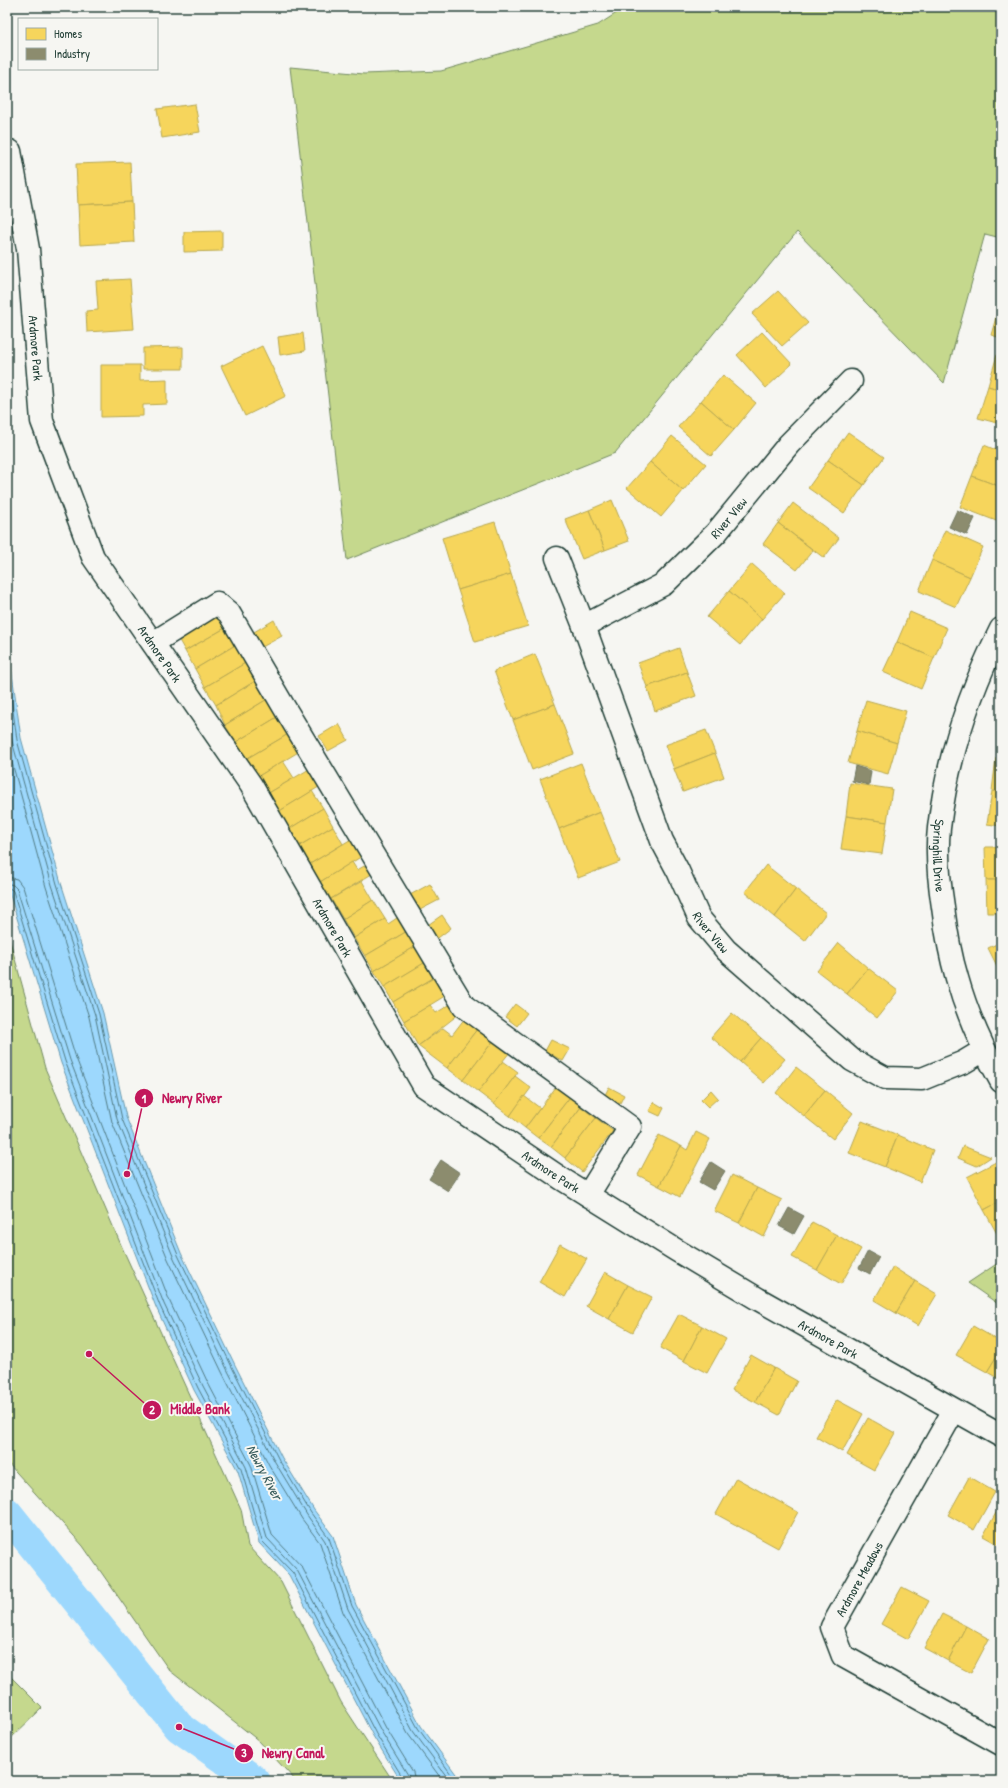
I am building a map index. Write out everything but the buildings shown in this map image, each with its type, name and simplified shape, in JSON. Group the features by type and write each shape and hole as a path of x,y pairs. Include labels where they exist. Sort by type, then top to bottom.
{"street":[{"name":"Ardmore Park","path":"9,152 28,249 42,420 93,557 251,785 424,1086 588,1196 758,1299 1001,1436"},
{"name":"River View","path":"584,626 664,584 716,533 789,444 851,381"},
{"name":"River View","path":"557,558 584,626 662,841 678,871 699,918 726,950 852,1060 885,1078 922,1079 964,1062 984,1050"},
{"path":"153,642 216,603 229,614 464,1006 630,1127 588,1196"},
{"name":"Springhill Drive","path":"1001,629 969,703 949,766 939,829 939,881 948,939 957,979 984,1050 1001,1081"},
{"name":"Ardmore Meadows","path":"954,1410 832,1627 843,1656 1001,1744"}],"green space":[{"path":"626,7 1001,7 1001,238 985,234 944,383 797,232 615,453 347,560 290,67 364,74 441,71 598,25"},
{"path":"7,930 45,1068 121,1245 241,1509 248,1546 281,1582 341,1702 393,1781 296,1781 259,1741 169,1670 83,1546 7,1462"},
{"path":"1001,1261 1001,1306 968,1283"},
{"path":"7,1673 42,1708 9,1740 7,1739"}],"water":[{"name":"Newry River","path":"7,638 21,738 61,883 103,1013 126,1117 181,1253 235,1365 282,1458 314,1510 333,1536 356,1605 421,1726 461,1781 401,1781 373,1736 289,1575 259,1543 238,1471 194,1390 156,1307 61,1063 7,885"}],"waterway":[{"path":"7,1513 179,1727 255,1781"}],"place":[{"name":"Newry River","path":"127,1174"},
{"name":"Middle Bank","path":"89,1354"},
{"name":"Newry Canal","path":"179,1727"}]}
